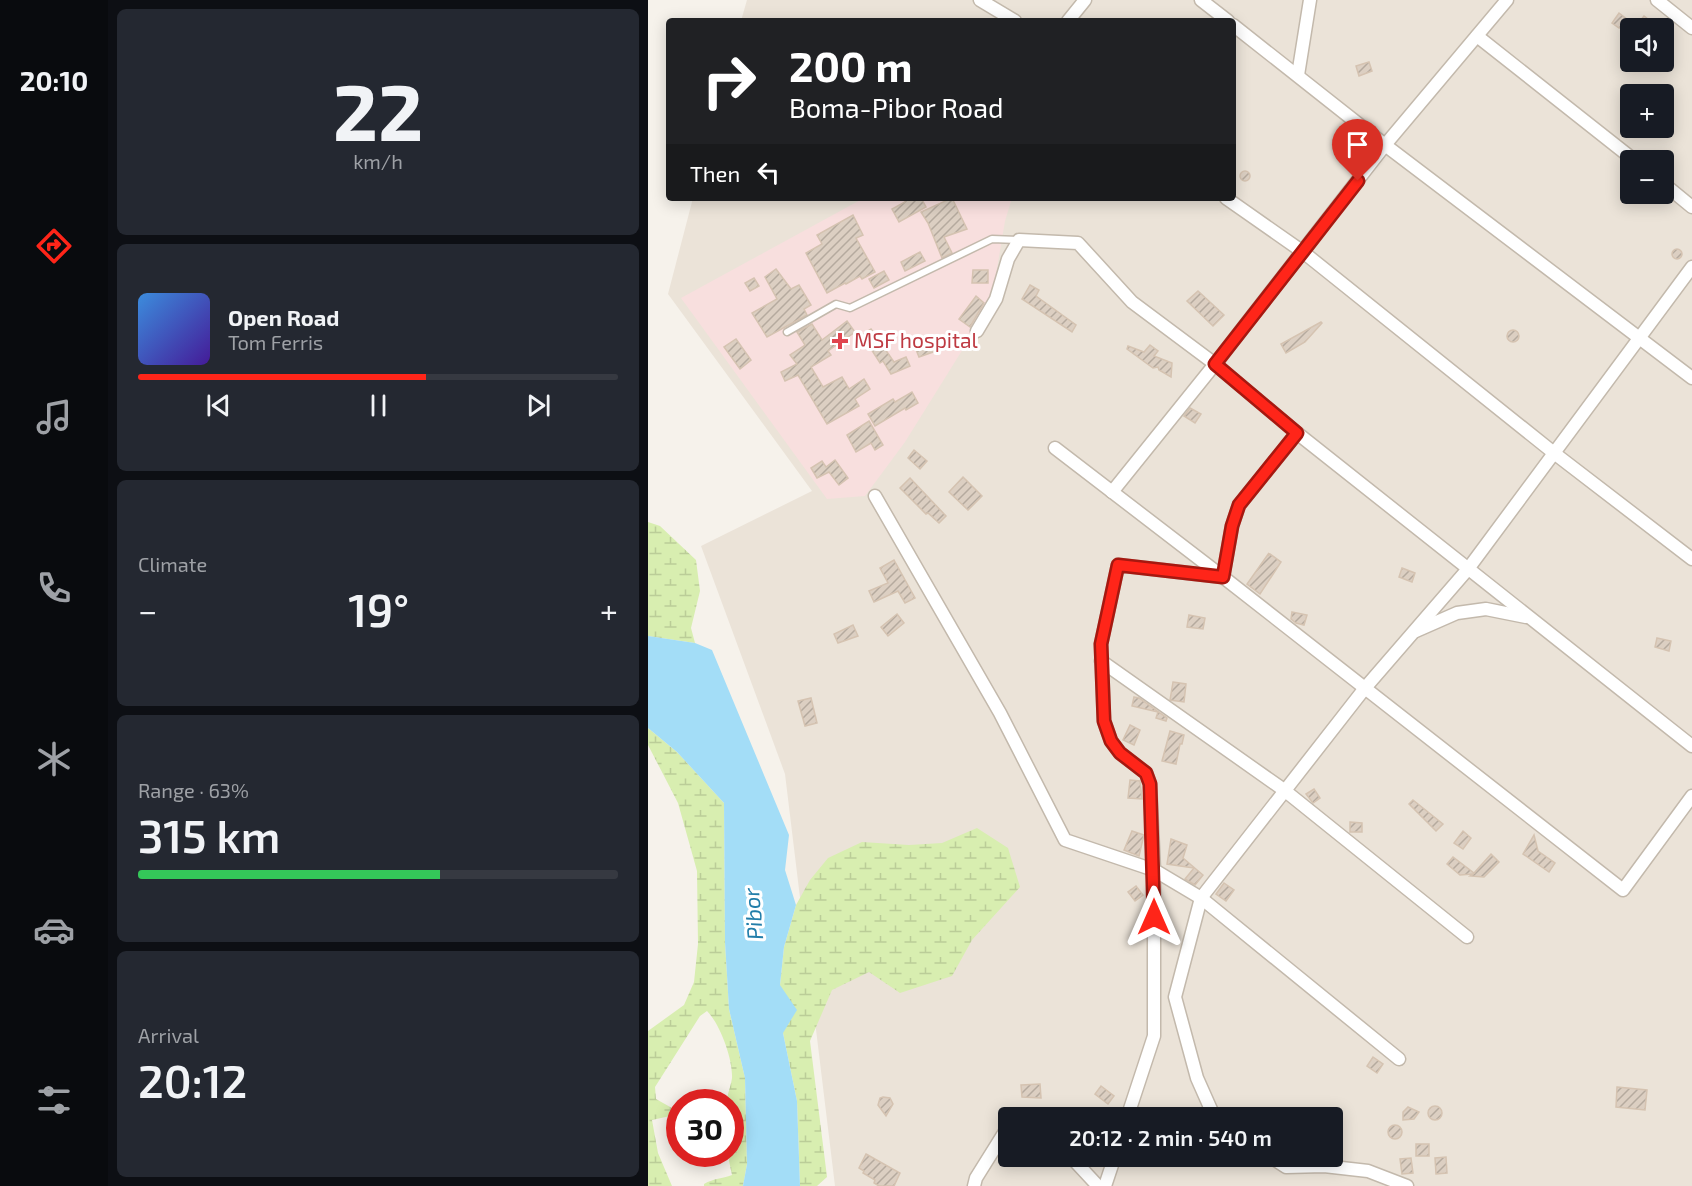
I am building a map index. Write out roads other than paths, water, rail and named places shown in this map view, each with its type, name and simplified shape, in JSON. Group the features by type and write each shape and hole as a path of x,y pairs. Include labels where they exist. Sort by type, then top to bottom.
{"street":[{"path":"980,0 1010,18"},
{"path":"1070,18 1085,0"},
{"path":"1201,0 1224,18"},
{"path":"1298,75 1310,0"},
{"path":"1112,492 1215,364 1385,145 1507,0"},
{"path":"1657,0 1692,28"},
{"path":"1236,27 1385,145 1692,378"},
{"path":"1477,36 1621,150"},
{"path":"1674,192 1692,207"},
{"path":"1230,201 1303,252 1554,453 1692,559"},
{"path":"977,331 996,299 1008,259 1019,240 1078,243 1132,302 1215,364 1297,433 1692,746"},
{"path":"1210,1107 1197,1078 1175,997 1201,898 1365,688 1468,569 1692,267"},
{"path":"1223,577 1232,526 1239,505 1297,433"},
{"path":"1054,448 1223,577 1623,890 1692,796"},
{"path":"875,496 1000,713 1065,840 1154,870 1201,898 1400,1059"},
{"path":"1131,1107 1154,1036 1154,870 1150,784 1146,773 1120,753 1111,741 1104,721 1101,644 1118,565 1223,577"},
{"path":"1413,632 1457,613 1486,609 1530,618"},
{"path":"1101,661 1284,790 1467,937"},
{"path":"975,1186 976,1178 998,1143"},
{"path":"1080,1167 1098,1186"},
{"path":"1105,1186 1111,1167"},
{"path":"1333,1167 1368,1171 1407,1186"}],"lane":[{"path":"787,332 836,304 850,308 992,239 1019,240"}],"water":[{"name":"Pibor","path":"648,636 695,643 712,650 789,835 785,870 796,905 784,947 780,985 797,1010 783,1033 797,1101 800,1186 743,1186 747,1164 745,1078 729,1009 725,942 724,803 677,752 648,728"}],"place":[{"name":"MSF hospital","path":"840,341"}]}
